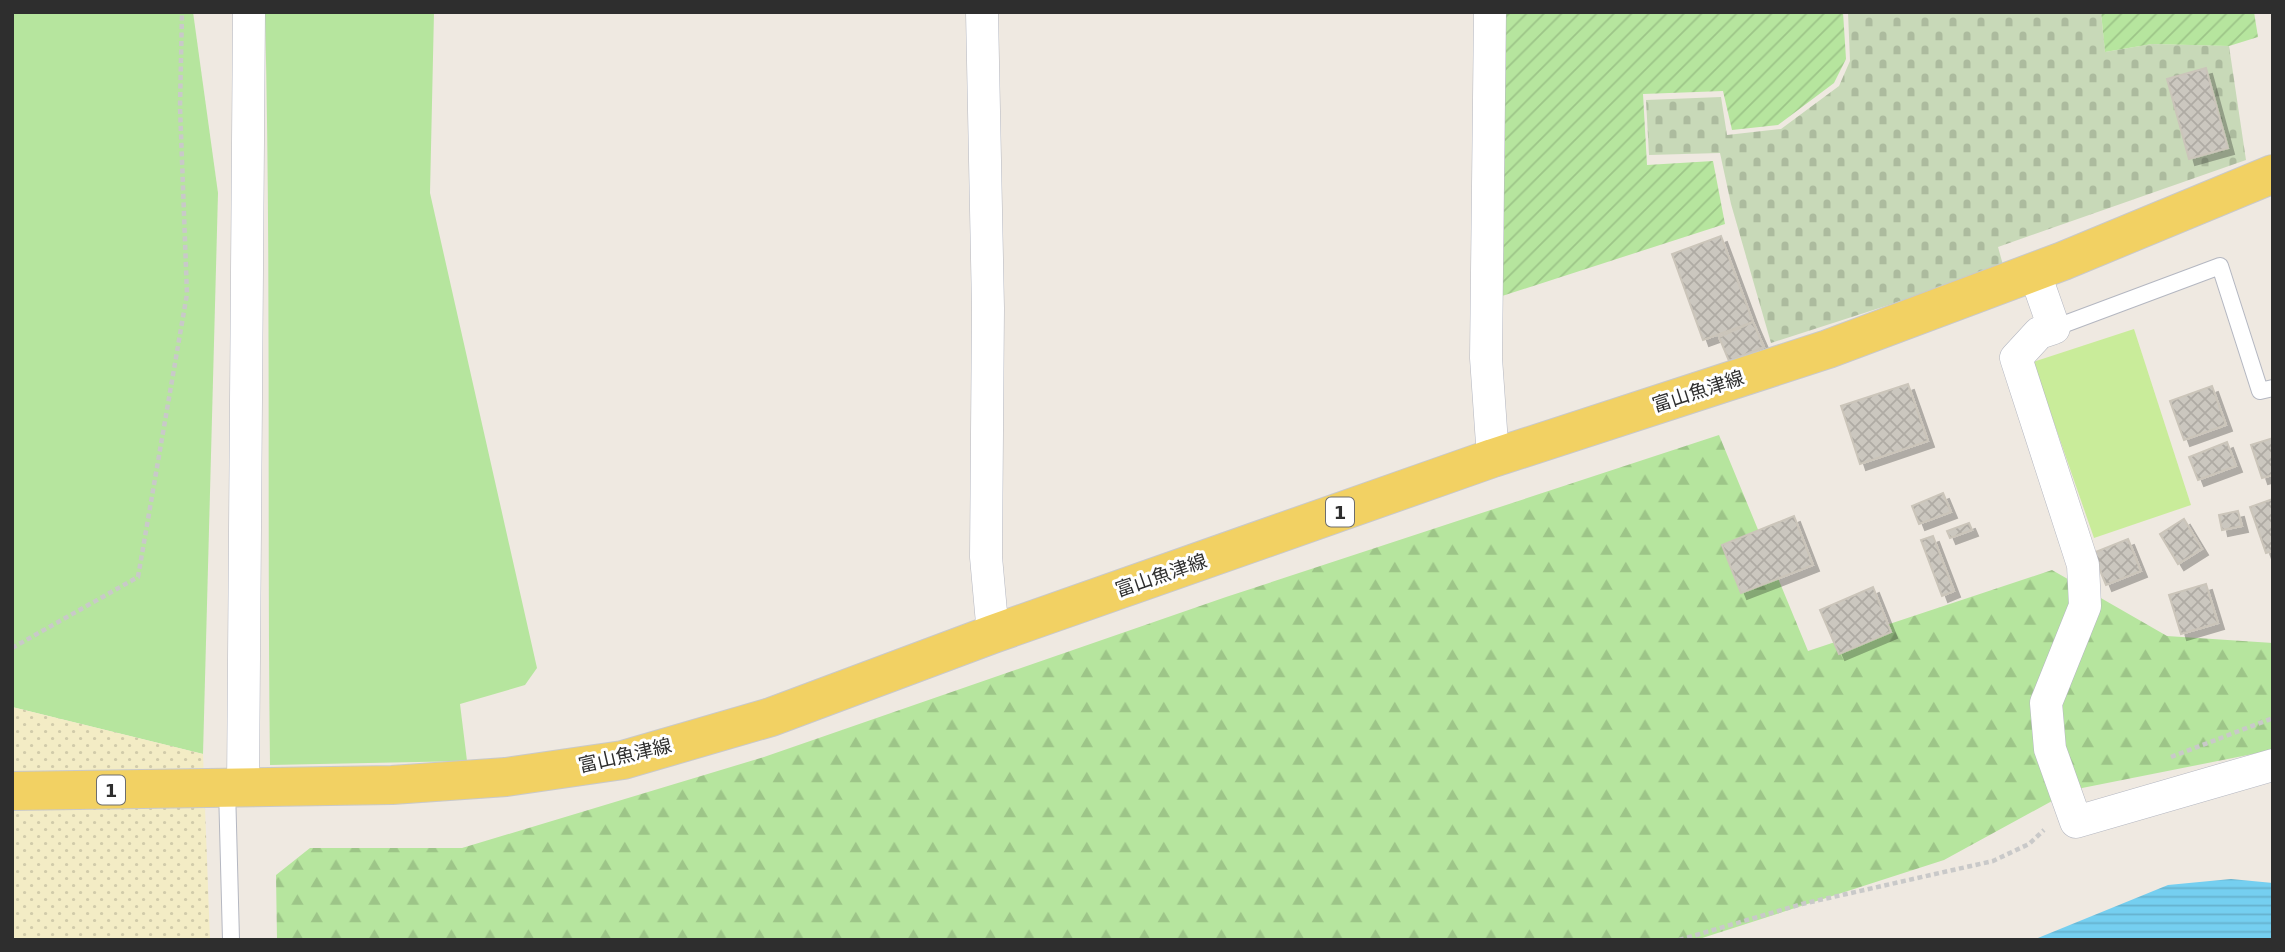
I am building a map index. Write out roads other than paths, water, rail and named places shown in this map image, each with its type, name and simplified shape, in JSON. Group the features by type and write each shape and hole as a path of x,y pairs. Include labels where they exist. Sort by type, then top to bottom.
{"main road":[{"name":"富山魚津線","path":"12,792 392,785 506,777 623,760 771,717 993,634 1493,458 1828,349 2034,271 2273,174"}],"street":[{"path":"227,788 249,12"},
{"path":"982,12 988,307 986,557 993,634"},
{"path":"1490,12 1486,358 1493,458"},
{"path":"2034,271 2054,328 2039,333 2016,358 2083,565 2085,606 2046,703 2050,749 2076,822 2273,765"}],"lane":[{"path":"2054,328 2220,266 2260,391 2273,388"},
{"path":"227,788 231,940"}],"water":[{"path":"2231,879 2273,883 2273,940 2033,940 2168,885"}]}
